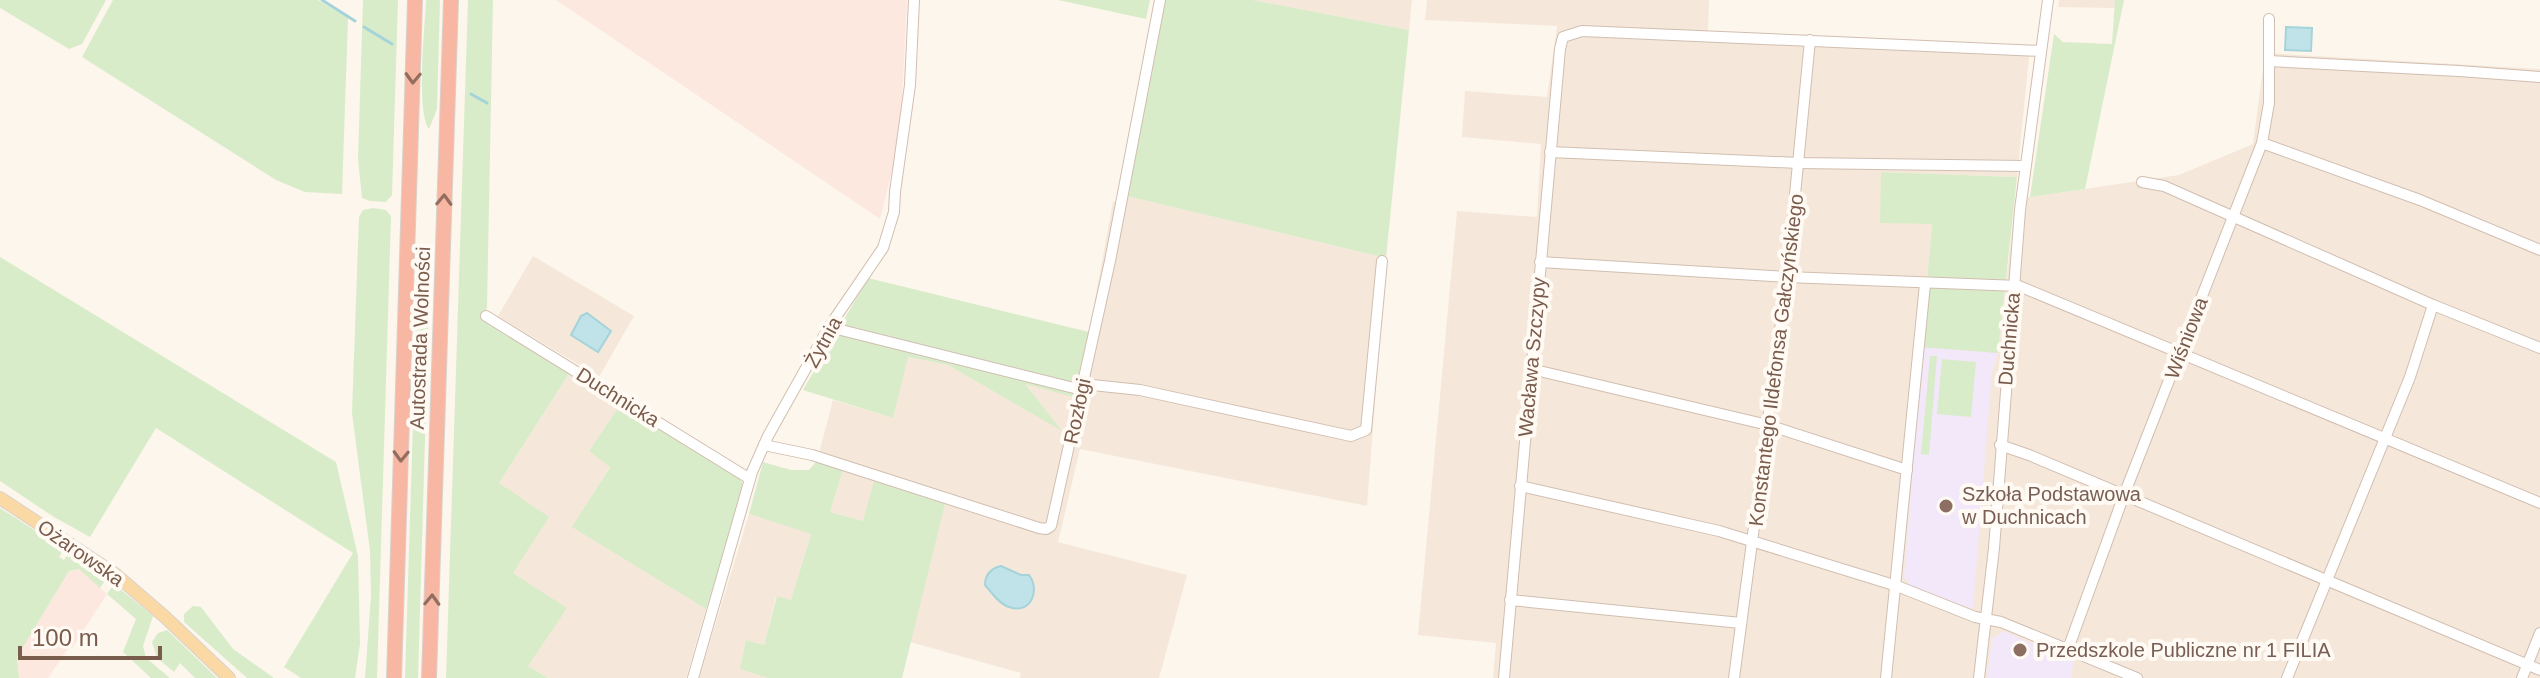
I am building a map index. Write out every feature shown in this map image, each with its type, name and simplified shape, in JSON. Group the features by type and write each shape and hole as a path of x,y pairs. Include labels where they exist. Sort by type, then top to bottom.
{"highway":[{"name":"Autostrada Wolności","path":"394,678 415,0"},
{"name":"Autostrada Wolności","path":"429,678 451,0"}],"main road":[{"name":"Ożarowska","path":"0,498 115,574 229,678"}],"street":[{"name":"Żytnia","path":"693,678 750,479 764,445 829,327 883,248 894,212 903,147 914,0"},
{"name":"Rozłogi","path":"764,445 812,455 1046,529 1051,526 1110,261 1160,0"},
{"name":"Duchnicka","path":"1979,678 2025,166 2048,0"},
{"name":"Wiśniowa","path":"2068,649 2124,495 2262,143 2269,103 2269,19"},
{"name":"Wacława Szczypy","path":"1504,678 1550,152 1563,37 1582,31 1810,40"},
{"path":"1810,40 2041,51"},
{"name":"Konstantego Ildefonsa Gałczyńskiego","path":"1734,678 1787,277 1810,40"},
{"path":"2269,61 2540,77"},
{"path":"2262,143 2420,200 2540,250"},
{"path":"1550,152 1799,163 2025,166"},
{"path":"2142,182 2164,186 2433,305 2540,348"},
{"path":"829,327 1082,387 1140,390 1351,436 1366,430 1382,261"},
{"path":"1540,262 1925,284 2013,285 2540,503"},
{"path":"1886,678 1925,284"},
{"path":"2287,678 2410,377 2433,305"},
{"name":"Duchnicka","path":"486,316 750,479"},
{"path":"1531,369 1768,425 1907,470"},
{"path":"2000,445 2540,670"},
{"path":"1520,486 1719,531 1897,586 1975,617 2001,622 2137,678"},
{"path":"1510,600 1741,623"},
{"path":"2522,678 2540,633"}],"shaded area":[{"path":"556,0 907,0 900,139 880,219"},
{"path":"1253,0 1412,0 1409,30"},
{"path":"1427,0 1709,0 1708,32 2030,48 2017,177 1881,172 1932,223 1921,346 1998,352 2016,196 2030,197 2179,175 2253,144 2265,53 2540,69 2540,678 1493,678 1496,643 1418,635 1457,211 1537,217 1541,144 1462,137 1465,91 1547,97 1557,26 1425,20"},
{"path":"2059,0 2115,0 2115,8 2058,7"},
{"path":"1127,196 1386,258 1367,506 1080,449 1058,542 1187,575 1159,678 1020,678 1021,673 910,642 921,595 863,521 830,512 843,470 817,461 833,400 893,418 907,357 948,365 1060,429 1024,383 1073,396 1089,332 1113,202"},
{"path":"533,256 634,316 599,377 498,316"},
{"name":"Szkoła Podstawowa w Duchnicach","path":"1923,347 1998,353 1992,371 1973,609 1911,586 1904,577"},
{"path":"570,372 620,405 589,451 610,466 573,527 706,609 686,678 548,678 528,666 566,608 513,573 499,483"},
{"path":"749,514 811,533 791,601 776,597 764,645 746,640 768,678 699,678"},
{"path":"79,569 107,594 48,678 19,678 17,657 69,571"},
{"name":"Przedszkole Publiczne nr 1 FILIA","path":"2003,631 2074,661 2071,678 1987,678 1992,639"}],"green space":[{"path":"0,0 106,0 82,44 69,49 0,8"},
{"path":"113,0 318,0 348,18 342,194 305,192 276,180 82,57"},
{"path":"363,0 398,0 392,195 386,202 362,198 358,159"},
{"path":"426,0 440,0 437,109 429,129 422,87"},
{"path":"468,0 493,0 487,307 483,320 570,372 499,483 549,517 513,573 567,608 528,666 548,678 446,678"},
{"path":"1058,0 1150,0 1146,19"},
{"path":"1163,0 1253,0 1409,30 1386,258 1127,196"},
{"path":"2115,0 2124,0 2085,189 2030,197 2054,34 2063,42 2112,44"},
{"path":"1881,172 2017,177 1998,353 1921,347 1932,224 1880,223"},
{"path":"363,210 386,210 391,216 377,678 365,678 371,595 370,551 352,413 359,217"},
{"path":"0,257 336,462 358,556 360,644 355,678 301,678 284,667 353,553 156,428 90,537 0,481"},
{"path":"423,258 427,258 429,263 429,302 418,678 405,678 417,293"},
{"path":"868,278 1089,332 1073,397 1025,384 1062,431 948,365 908,357 893,418 803,390"},
{"path":"1930,356 1937,356 1929,455 1921,454"},
{"path":"1942,359 1976,362 1971,417 1937,414"},
{"path":"620,405 738,474 743,485 706,609 572,527 610,467 589,451"},
{"path":"817,461 843,470 830,512 863,521 874,481 945,504 902,678 768,678 740,669 746,640 764,645 777,596 791,600 811,534 749,514 763,462 791,470 809,470"},
{"path":"0,508 64,549 59,557 64,560 69,552 107,578 100,588 79,569 69,571 17,657 19,678 0,678"},
{"path":"114,584 153,616 143,646 146,658 170,678 151,678 123,652 136,619 107,594"},
{"path":"193,606 201,607 233,649 274,678 247,678 184,622 184,614"},
{"path":"167,630 217,678 195,678 180,663 174,672 157,658 152,642 158,633"}],"water":[{"path":"2286,27 2312,28 2311,51 2285,50"},
{"path":"587,313 611,331 598,352 571,335 581,316"},
{"path":"1001,566 1021,575 1029,575 1034,588 1028,605 1016,609 1005,605 985,585 989,572"}],"waterway":[{"path":"322,0 355,21"},
{"path":"364,27 392,44"},
{"path":"471,94 487,103"}],"place":[{"name":"Szkoła Podstawowa w Duchnicach","path":"1946,506"},
{"name":"Przedszkole Publiczne nr 1 FILIA","path":"2020,650"}]}
